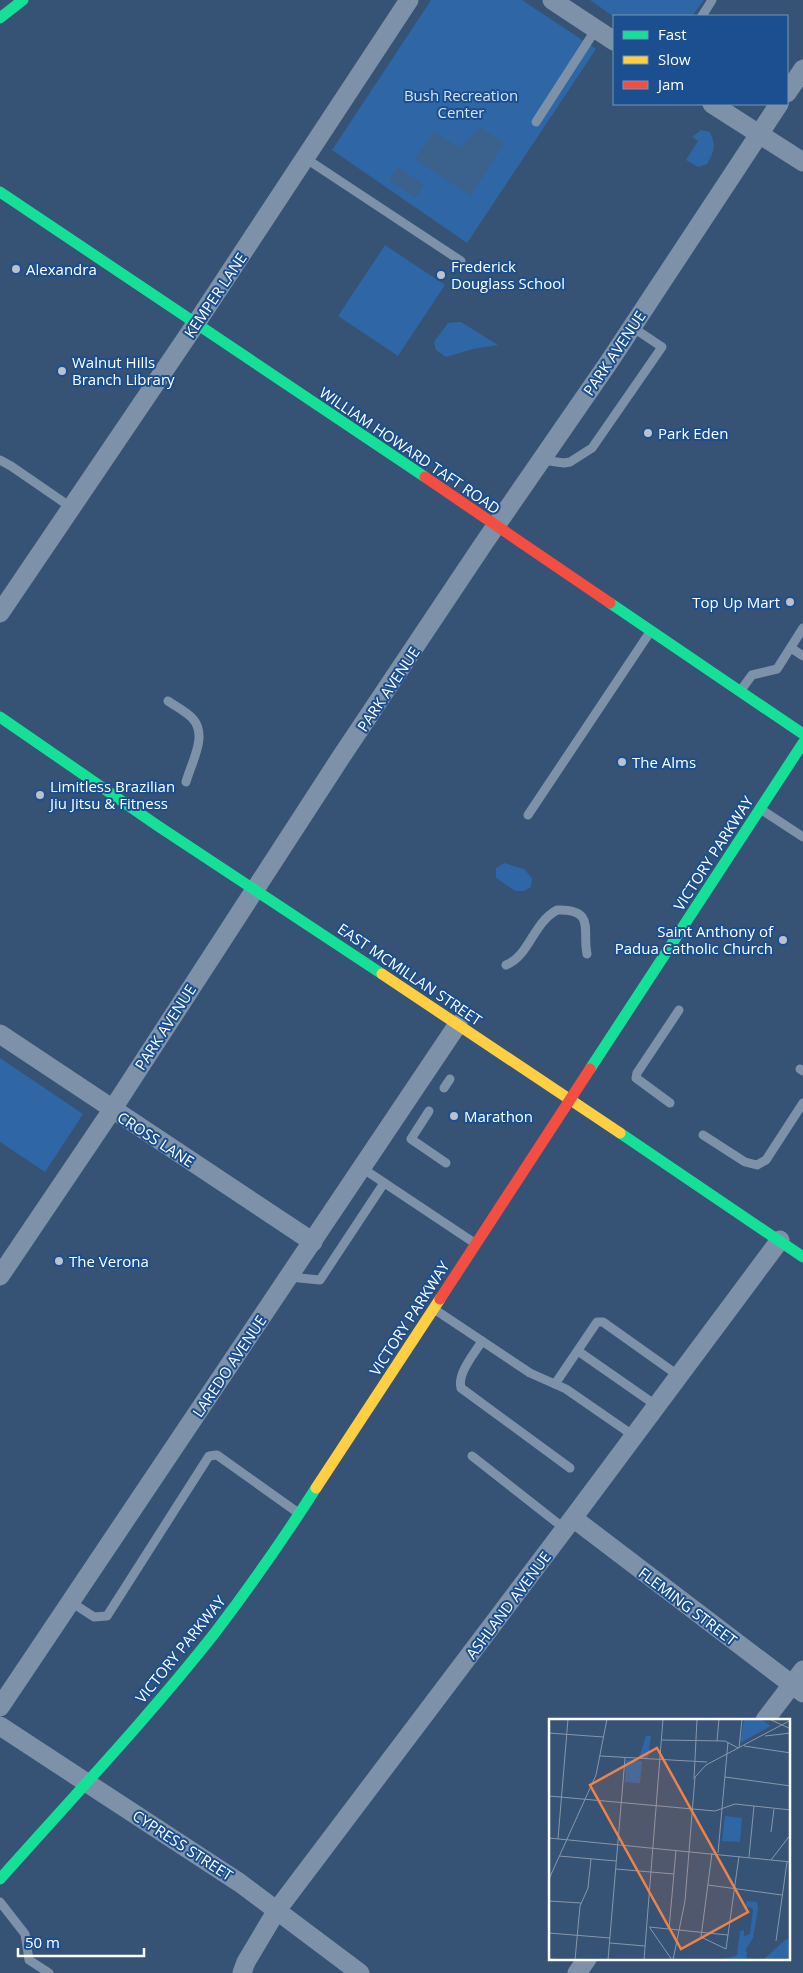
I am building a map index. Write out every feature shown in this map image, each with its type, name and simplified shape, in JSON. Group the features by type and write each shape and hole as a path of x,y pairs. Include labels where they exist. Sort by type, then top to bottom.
{"street":[{"path":"0,18 23,0"},
{"name":"KEMPER LANE","path":"0,613 195,325 409,0"},
{"path":"552,0 613,40"},
{"path":"788,92 803,69"},
{"path":"714,105 803,162"},
{"name":"PARK AVENUE","path":"0,1276 778,105"},
{"name":"WILLIAM HOWARD TAFT ROAD","path":"0,192 803,734"},
{"name":"EAST MCMILLAN STREET","path":"0,717 255,890 803,1256"},
{"name":"VICTORY PARKWAY","path":"0,1878 154,1706 214,1633 300,1514 803,743"},
{"name":"LAREDO AVENUE","path":"0,1707 458,1024"},
{"name":"CROSS LANE","path":"0,1034 313,1242"},
{"name":"ASHLAND AVENUE","path":"242,1973 246,1962 277,1910 569,1524 780,1240"},
{"name":"FLEMING STREET","path":"569,1524 799,1683"},
{"path":"766,1719 799,1683"},
{"name":"CYPRESS STREET","path":"0,1726 240,1883 360,1973"},
{"path":"577,1973 586,1960"}],"lane":[{"path":"703,15 712,0"},
{"path":"536,122 596,29"},
{"path":"305,158 460,261"},
{"path":"542,460 570,462 592,448 662,348 632,327"},
{"path":"0,460 72,508"},
{"path":"740,692 752,676 777,669 802,630"},
{"path":"528,815 650,632"},
{"path":"790,648 803,656"},
{"path":"168,701 193,719 200,732 199,744 186,782"},
{"path":"760,808 803,837"},
{"path":"506,965 516,961 543,920 558,910 574,912 583,918 587,928 584,942 587,954"},
{"path":"670,1102 636,1078 638,1072 679,1010"},
{"path":"444,1088 450,1080"},
{"path":"703,1135 745,1162 757,1165 766,1160 803,1102"},
{"path":"429,1111 411,1139 446,1163"},
{"path":"362,1168 476,1243"},
{"path":"289,1277 320,1280 384,1183"},
{"path":"434,1309 530,1373 556,1384 597,1409 634,1436"},
{"path":"556,1384 597,1322 603,1322 679,1376"},
{"path":"482,1341 463,1373 460,1382 461,1388 570,1468"},
{"path":"578,1351 657,1406"},
{"path":"71,1602 94,1617 107,1616 209,1456 217,1456 300,1514"},
{"path":"472,1456 569,1524"},
{"path":"0,1902 25,1934 29,1960 49,1973"}],"green space":[{"name":"Bush Recreation Center","path":"431,0 522,0 596,49 467,243 332,150"},
{"path":"590,0 704,0 693,15 613,16"},
{"path":"701,130 710,132 714,148 707,164 698,167 686,160 698,141 692,137"},
{"path":"385,245 445,285 398,356 338,316"},
{"path":"461,322 498,345 473,349 446,357 436,350 434,342 448,323"},
{"path":"504,863 524,869 532,878 531,887 524,891 515,891 496,878 496,868"},
{"path":"0,1058 83,1114 45,1172 0,1142"}],"shaded area":[{"path":"480,127 504,143 471,196 415,159 434,131 459,148"},
{"path":"398,167 424,185 415,198 389,180"}],"traffic: fast":[{"path":"0,18 23,0"},
{"path":"0,192 425,477"},
{"path":"610,603 803,734"},
{"path":"0,717 158,826 382,974"},
{"path":"590,1069 803,743"},
{"path":"620,1133 803,1257"},
{"path":"0,1879 136,1728 189,1666 254,1580 316,1488"}],"traffic: slow":[{"path":"382,974 620,1133"},
{"path":"316,1488 440,1299"}],"traffic: jam":[{"path":"425,477 610,603"},
{"path":"440,1299 590,1069"}],"place":[{"name":"Alexandra","path":"16,269"},
{"name":"Frederick Douglass School","path":"441,275"},
{"name":"Walnut Hills Branch Library","path":"62,371"},
{"name":"Park Eden","path":"648,433"},
{"name":"Top Up Mart","path":"790,602"},
{"name":"The Alms","path":"622,762"},
{"name":"Limitless Brazilian Jiu Jitsu & Fitness","path":"40,795"},
{"name":"Saint Anthony of Padua Catholic Church","path":"783,940"},
{"name":"Marathon","path":"454,1116"},
{"name":"The Verona","path":"59,1261"}]}
